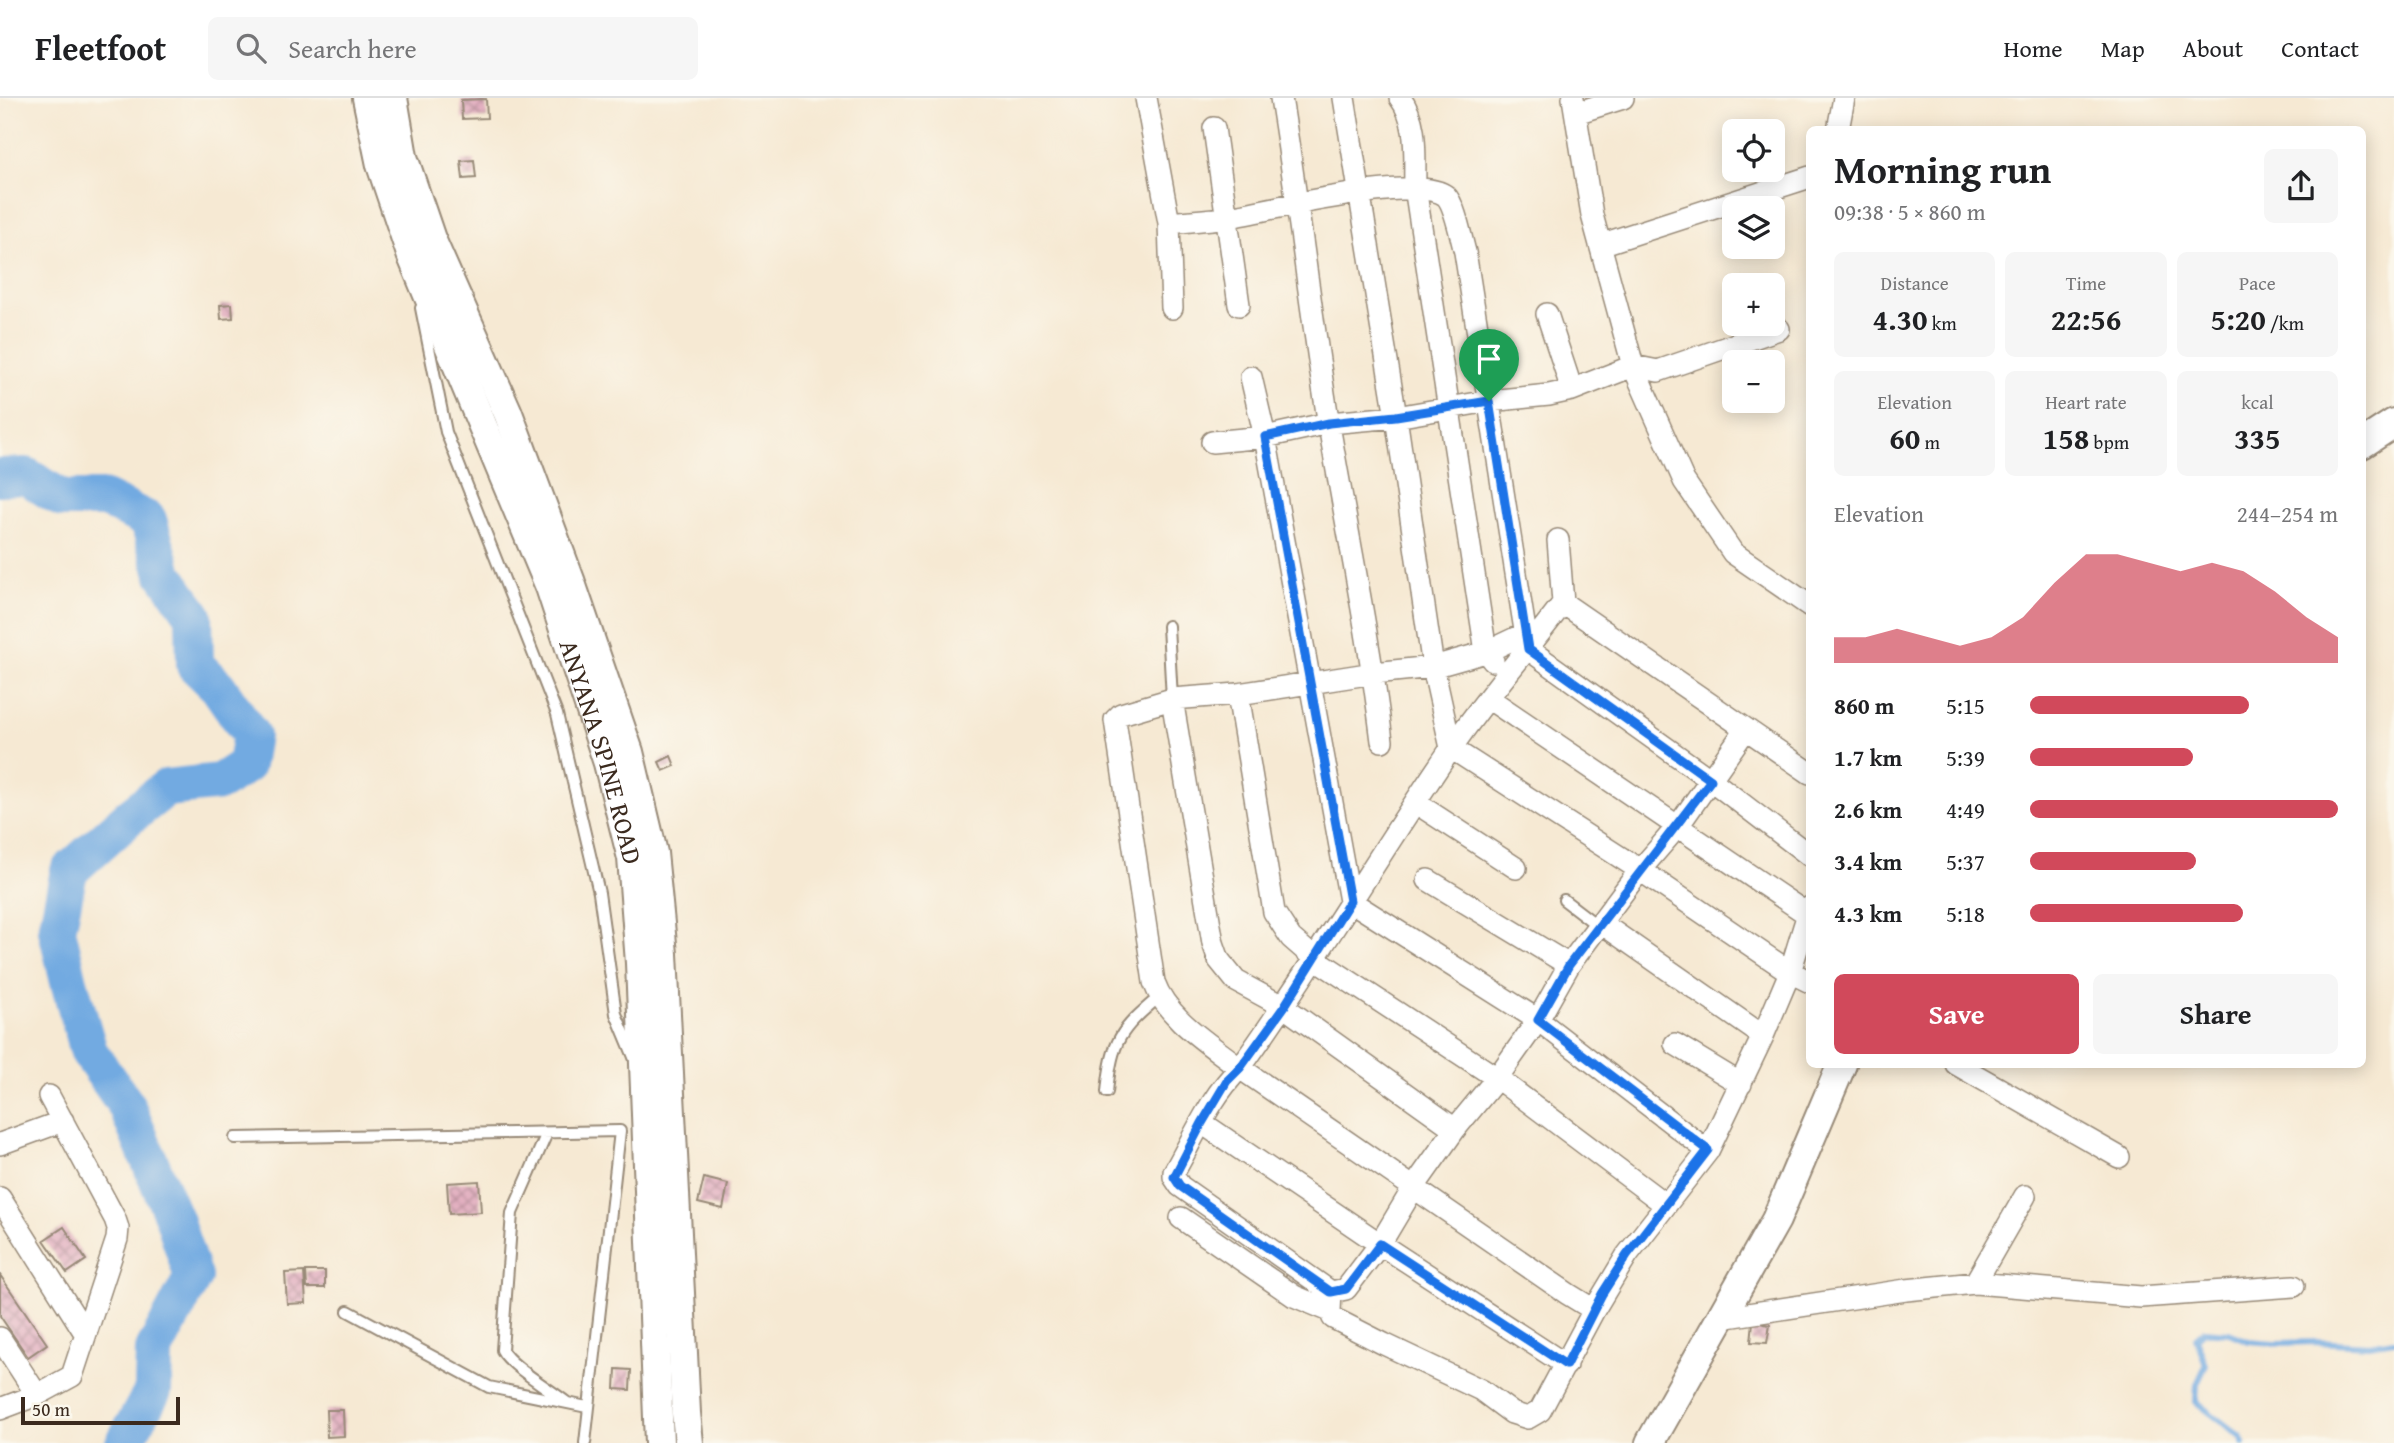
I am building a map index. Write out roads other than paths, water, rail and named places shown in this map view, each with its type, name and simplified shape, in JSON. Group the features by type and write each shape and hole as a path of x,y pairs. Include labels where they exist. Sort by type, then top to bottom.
{"main road":[{"name":"ANYANA SPINE ROAD","path":"367,98 381,165 411,254 550,587 608,763 632,858 640,963 659,1443"},
{"name":"ANYANA SPINE ROAD","path":"393,98 403,157 431,239 508,413 575,593 629,752 653,853 663,954 686,1413 690,1443"},
{"path":"2366,441 2394,423"},
{"path":"1650,1443 1776,1220 1840,1068"}],"street":[{"path":"1146,98 1169,223 1172,307"},
{"path":"1281,98 1299,203 1329,423 1374,673 1382,741"},
{"path":"1343,98 1396,416 1433,667 1451,748 1806,980"},
{"path":"1400,98 1408,108 1413,125 1415,187 1486,652 1505,677"},
{"path":"1623,98 1575,105 1592,215 1633,366 1684,481 1733,553 1806,603"},
{"path":"1839,126 1844,98"},
{"path":"1214,128 1239,305"},
{"path":"1600,245 1806,178"},
{"path":"1169,223 1227,217 1299,203 1415,187 1440,192 1448,198 1465,252 1527,641 1806,853"},
{"path":"1547,314 1572,390"},
{"path":"1212,442 1265,437 1329,423 1549,395 1572,390 1633,366 1658,371 1759,336"},
{"path":"1251,377 1265,437 1350,901 1538,1020 1708,1150"},
{"path":"1558,540 1563,603 1527,641 1505,677 1451,748 1284,1007 1240,1068 1227,1081 1174,1172 1174,1177 1180,1186 1331,1302 1333,1318 1481,1390 1512,1413 1528,1418 1540,1411 1627,1255 1708,1150 1763,1036 1790,972 1806,918"},
{"path":"1563,603 1806,770"},
{"path":"1527,641 1433,667 1374,673 1238,694 1172,699 1121,714 1115,720 1115,728 1154,982 1159,997 1172,1013 1240,1068 1594,1310"},
{"path":"1238,694 1275,912 1291,938 1314,958 1497,1078 1666,1205"},
{"path":"1488,698 1806,910"},
{"path":"1172,699 1213,943 1219,960 1236,981 1284,1007 1455,1129"},
{"path":"1331,1302 1346,1289 1380,1244 1413,1187 1538,1020 1569,965 1640,870 1678,826 1746,729"},
{"path":"1416,803 1516,868"},
{"path":"1428,880 1569,965"},
{"path":"1600,924 1763,1036"},
{"path":"1675,1044 1741,1084"},
{"path":"1963,1068 2119,1157"},
{"path":"0,1409 37,1395 72,1376 117,1239 118,1228 49,1096"},
{"path":"0,1144 62,1122"},
{"path":"1202,1123 1380,1244 1566,1365"},
{"path":"1975,1283 2025,1196"},
{"path":"0,1198 85,1333"},
{"path":"1181,1218 1294,1296 1331,1302"},
{"path":"1721,1318 1906,1290 1975,1283 2141,1297 2294,1286"},
{"path":"0,1338 37,1395"}],"lane":[{"path":"411,254 446,432 556,714 599,893 616,1014 644,1075"},
{"path":"1168,626 1172,699"},
{"path":"1564,900 1600,924"},
{"path":"1107,1092 1110,1062 1117,1039 1131,1021 1159,997"},
{"path":"235,1138 620,1131 585,1443"},
{"path":"547,1133 512,1213 502,1350 514,1365 566,1402"},
{"path":"348,1311 489,1387 587,1407"}],"waterway":[{"path":"0,477 26,476 63,499 105,499 148,520 164,573 194,616 195,665 218,687 251,735 246,765 220,782 166,788 69,871 57,930 89,1052 126,1105 174,1219 193,1277 154,1350 153,1391 124,1443"},
{"path":"2244,1443 2241,1437 2196,1402 2197,1384 2206,1365 2196,1338 2204,1331 2229,1333 2248,1341 2276,1343 2369,1345 2394,1341"}]}
